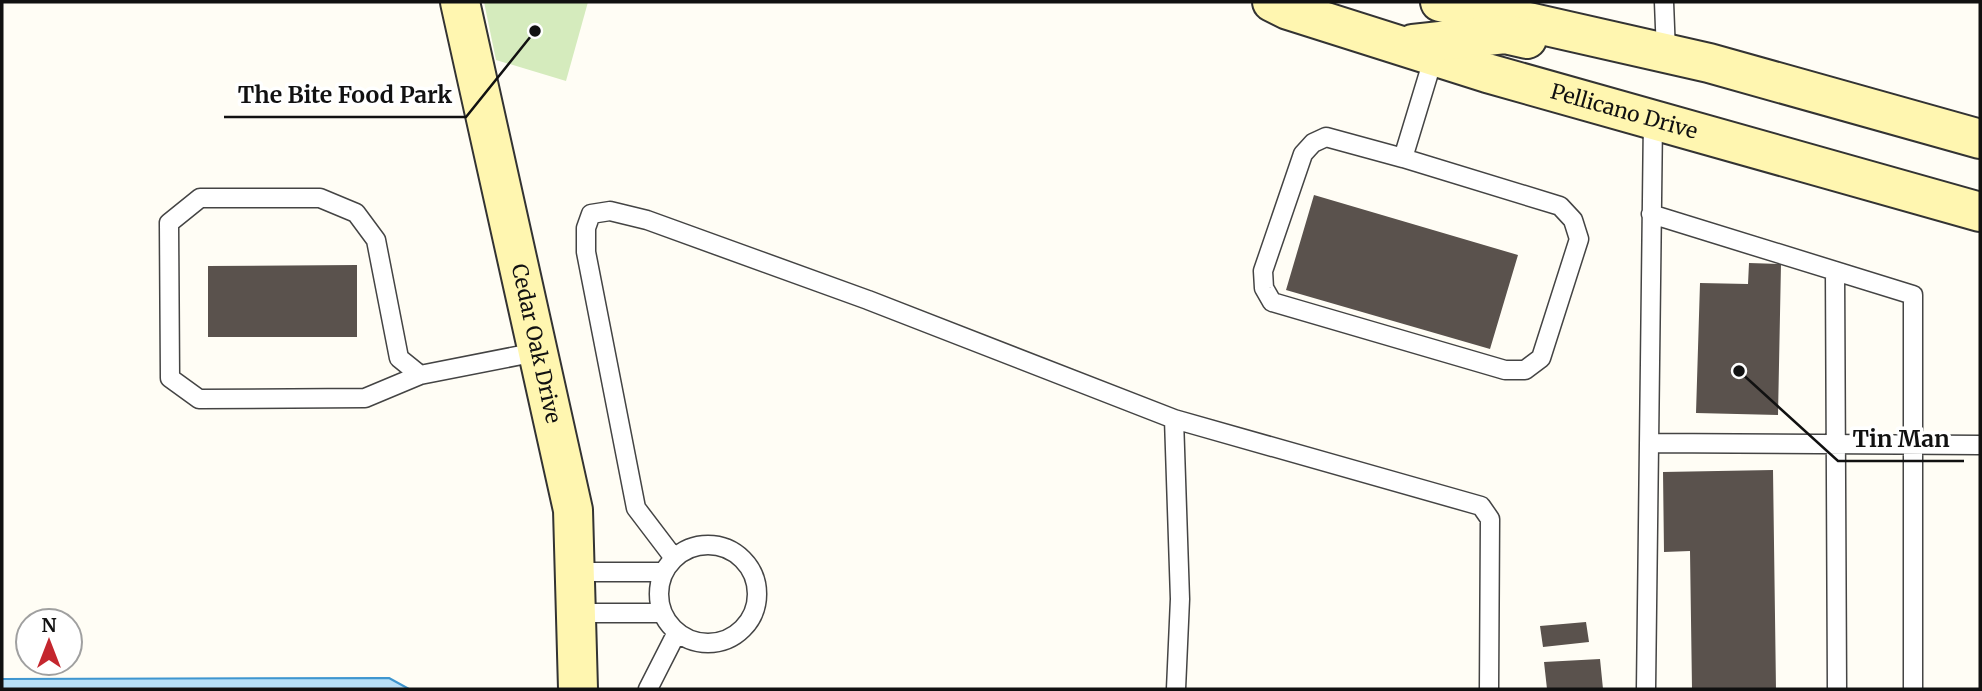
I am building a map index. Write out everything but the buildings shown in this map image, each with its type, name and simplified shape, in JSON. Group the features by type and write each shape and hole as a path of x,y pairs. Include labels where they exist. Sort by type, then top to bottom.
{"main road":[{"name":"Cedar Oak Drive","path":"460,2 572,510 578,689"},
{"path":"1440,2 1666,53 1980,139"},
{"name":"Pellicano Drive","path":"1284,5 1417,51 1980,212"},
{"path":"1417,51 1505,33 1642,69 1656,66 1666,53"}],"lane":[{"path":"1664,2 1666,53"},
{"path":"1403,158 1417,51"},
{"path":"1646,689 1653,120"},
{"path":"1326,137 1403,158 1560,206 1573,220 1579,239 1541,358 1525,370 1505,370 1272,302 1264,288 1263,271 1303,154 1313,143 1326,137"},
{"path":"420,374 399,358 376,240 356,213 320,198 200,198 169,223 170,378 200,399 366,398 420,374 537,352"},
{"path":"668,565 636,509 586,253 586,228 591,214 610,211 647,220 868,300 1174,419 1481,506 1490,519 1489,689"},
{"path":"1651,215 1913,295 1913,689"},
{"path":"1835,271 1837,689"},
{"path":"1174,419 1180,599 1176,689"},
{"path":"1648,443 1980,445"},
{"path":"702,545 718,545 733,551 746,561 754,575 758,591 756,607 749,622 738,633 723,640 699,642 677,632 662,612 659,599 659,585 668,565 687,549 702,545"},
{"path":"575,572 668,565"},
{"path":"576,613 662,612"},
{"path":"649,689 677,632"}],"green space":[{"path":"484,2 588,2 566,81 496,60"}],"water":[{"path":"389,678 409,689 2,689 2,679"}],"place":[{"name":"The Bite Food Park","path":"535,31"},
{"name":"Tin Man","path":"1739,371"}]}
